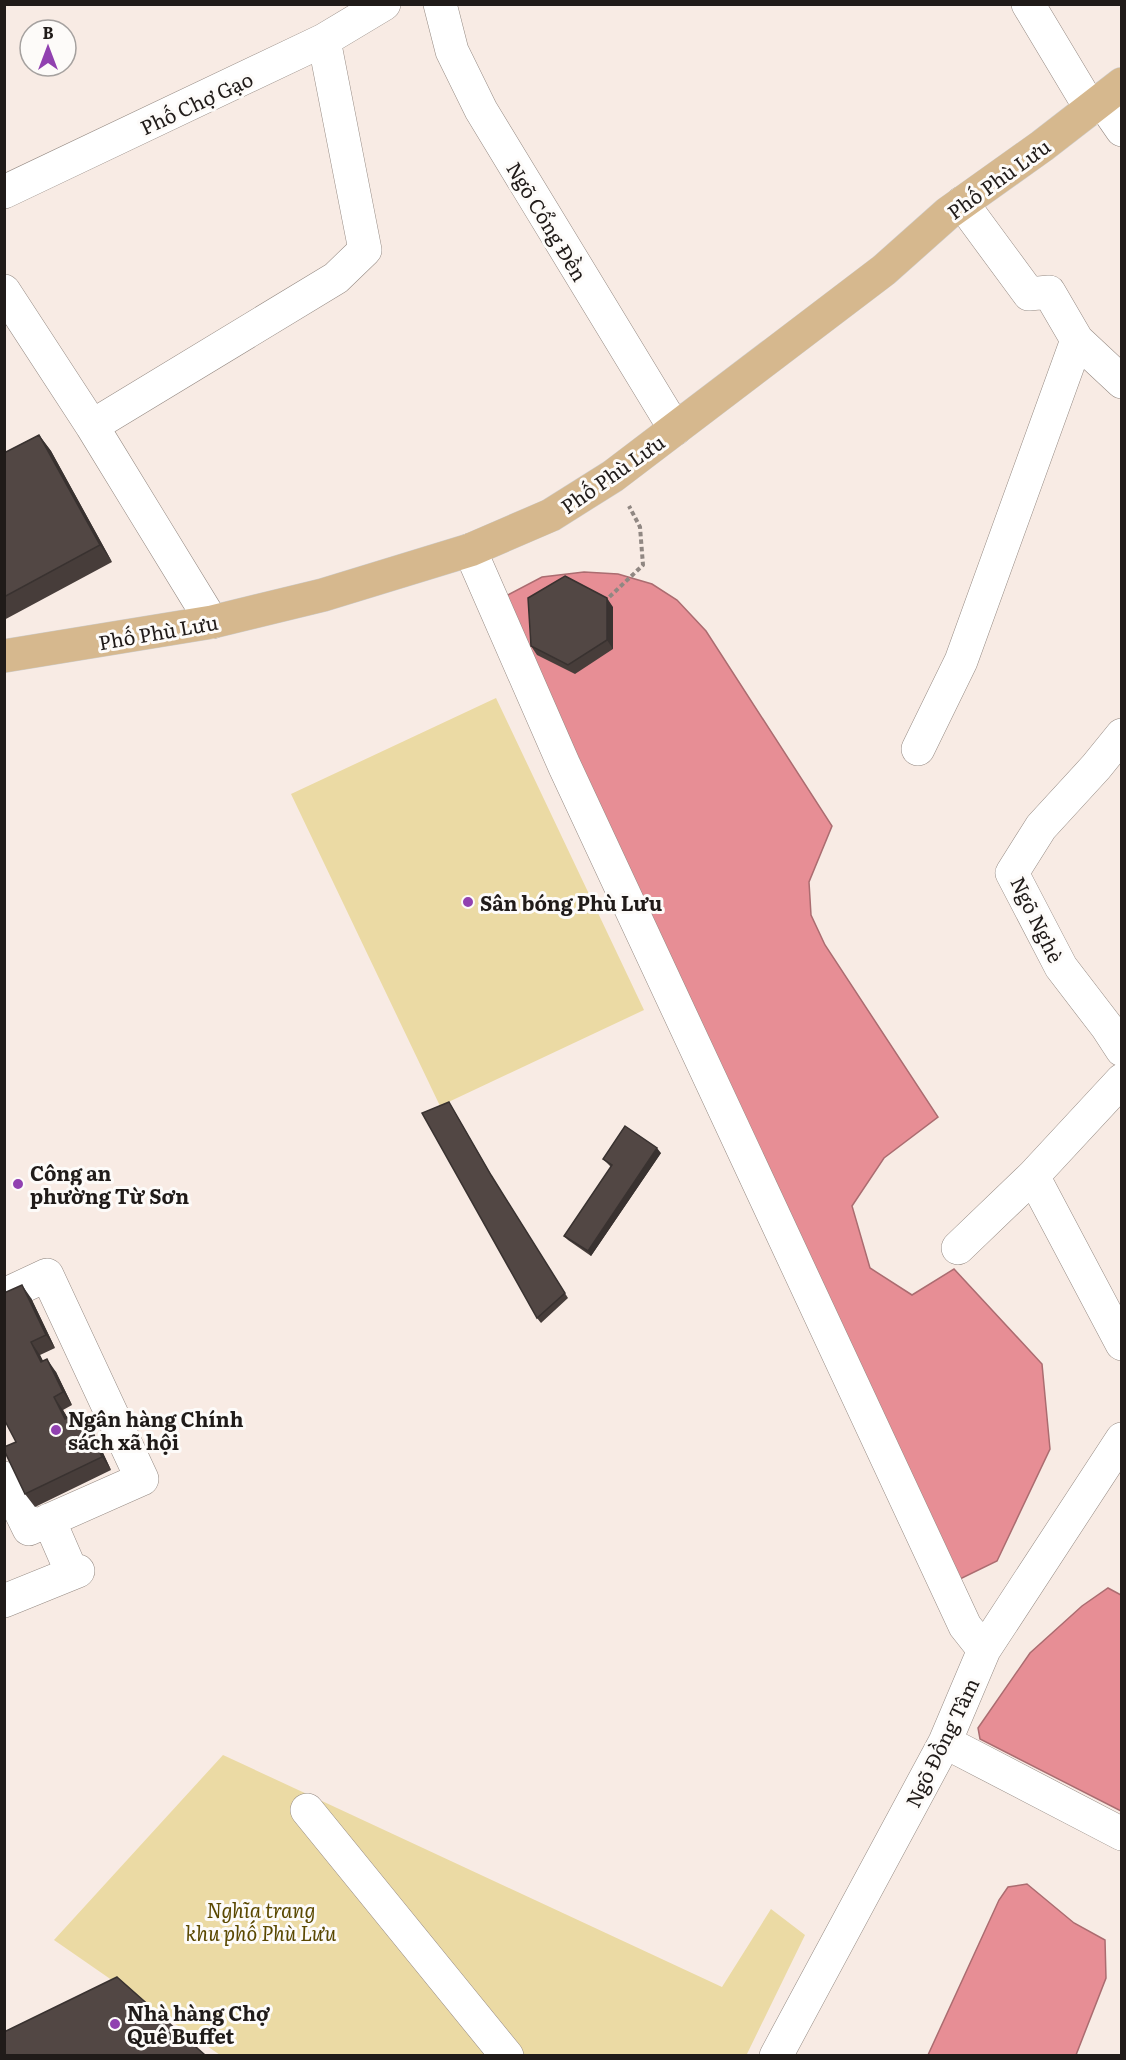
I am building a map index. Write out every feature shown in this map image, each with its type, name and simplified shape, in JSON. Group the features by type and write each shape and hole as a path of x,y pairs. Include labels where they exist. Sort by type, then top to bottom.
{"main road":[{"name":"Phố Phù Lưu","path":"4,656 212,622 323,595 470,550 551,515 613,476 884,270 962,204 1105,98"}],"street":[{"name":"Phố Chợ Gạo","path":"4,192 324,40 384,4"},
{"name":"Ngõ Cổng Đền","path":"440,4 453,51 481,110 675,429"},
{"path":"1028,4 1105,98 1122,130"},
{"path":"92,426 336,278 365,250 324,40"},
{"path":"962,204 1029,294 1049,292 1077,340 1122,382"},
{"path":"4,291 92,426 212,622"},
{"path":"918,749 961,662 1077,340"},
{"path":"470,550 569,776 965,1626 984,1650"},
{"name":"Ngõ Nghè","path":"1122,735 1041,827 1012,873 1061,967 1122,1050"},
{"path":"958,1248 1033,1176 1122,1080"},
{"path":"1033,1176 1122,1344"},
{"path":"4,1295 46,1275 142,1479 29,1529 4,1478"},
{"name":"Ngõ Đồng Tâm","path":"776,2055 945,1742 984,1650 1122,1439"},
{"path":"4,1601 75,1572 49,1520"},
{"path":"945,1742 1122,1834"},
{"path":"307,1810 507,2055"}],"path":[{"path":"604,602 643,565 643,547 639,527 613,476"}],"green space":[{"name":"Sân bóng Phù Lưu","path":"496,698 644,1010 440,1106 291,794"},
{"name":"Nghĩa trang khu phố Phù Lưu","path":"223,1755 722,1987 771,1909 805,1935 746,2056 220,2055 54,1940"}],"shaded area":[{"path":"584,572 618,574 652,584 677,600 706,631 832,826 809,882 811,915 825,945 938,1117 884,1158 852,1206 870,1268 912,1295 954,1269 1042,1364 1050,1449 997,1561 960,1579 502,598 542,577"},
{"path":"1108,1588 1121,1595 1121,1811 980,1739 978,1728 1030,1653 1082,1606"},
{"path":"1027,1884 1074,1923 1105,1940 1106,1978 1076,2055 928,2055 999,1900 1008,1887"}],"building":[{"path":"39,435 100,545 4,597 4,453"},
{"path":"565,576 607,598 607,640 568,665 531,646 528,598"},
{"path":"449,1102 491,1175 565,1293 537,1318 422,1113"},
{"path":"625,1126 657,1148 588,1251 564,1236 612,1165 603,1159"},
{"path":"22,1285 46,1335 31,1342 41,1362 47,1359 63,1392 54,1397 65,1419 81,1412 102,1457 25,1494 4,1450 4,1447 16,1442 4,1419 4,1293"},
{"name":"Nhà hàng Chợ Quê Buffet","path":"117,1977 205,2055 4,2055 4,2032"}],"place":[{"name":"Sân bóng Phù Lưu","path":"468,902"},
{"name":"Công an phường Từ Sơn","path":"18,1184"},
{"name":"Ngân hàng Chính sách xã hội","path":"56,1430"},
{"name":"Nhà hàng Chợ Quê Buffet","path":"115,2024"}]}
